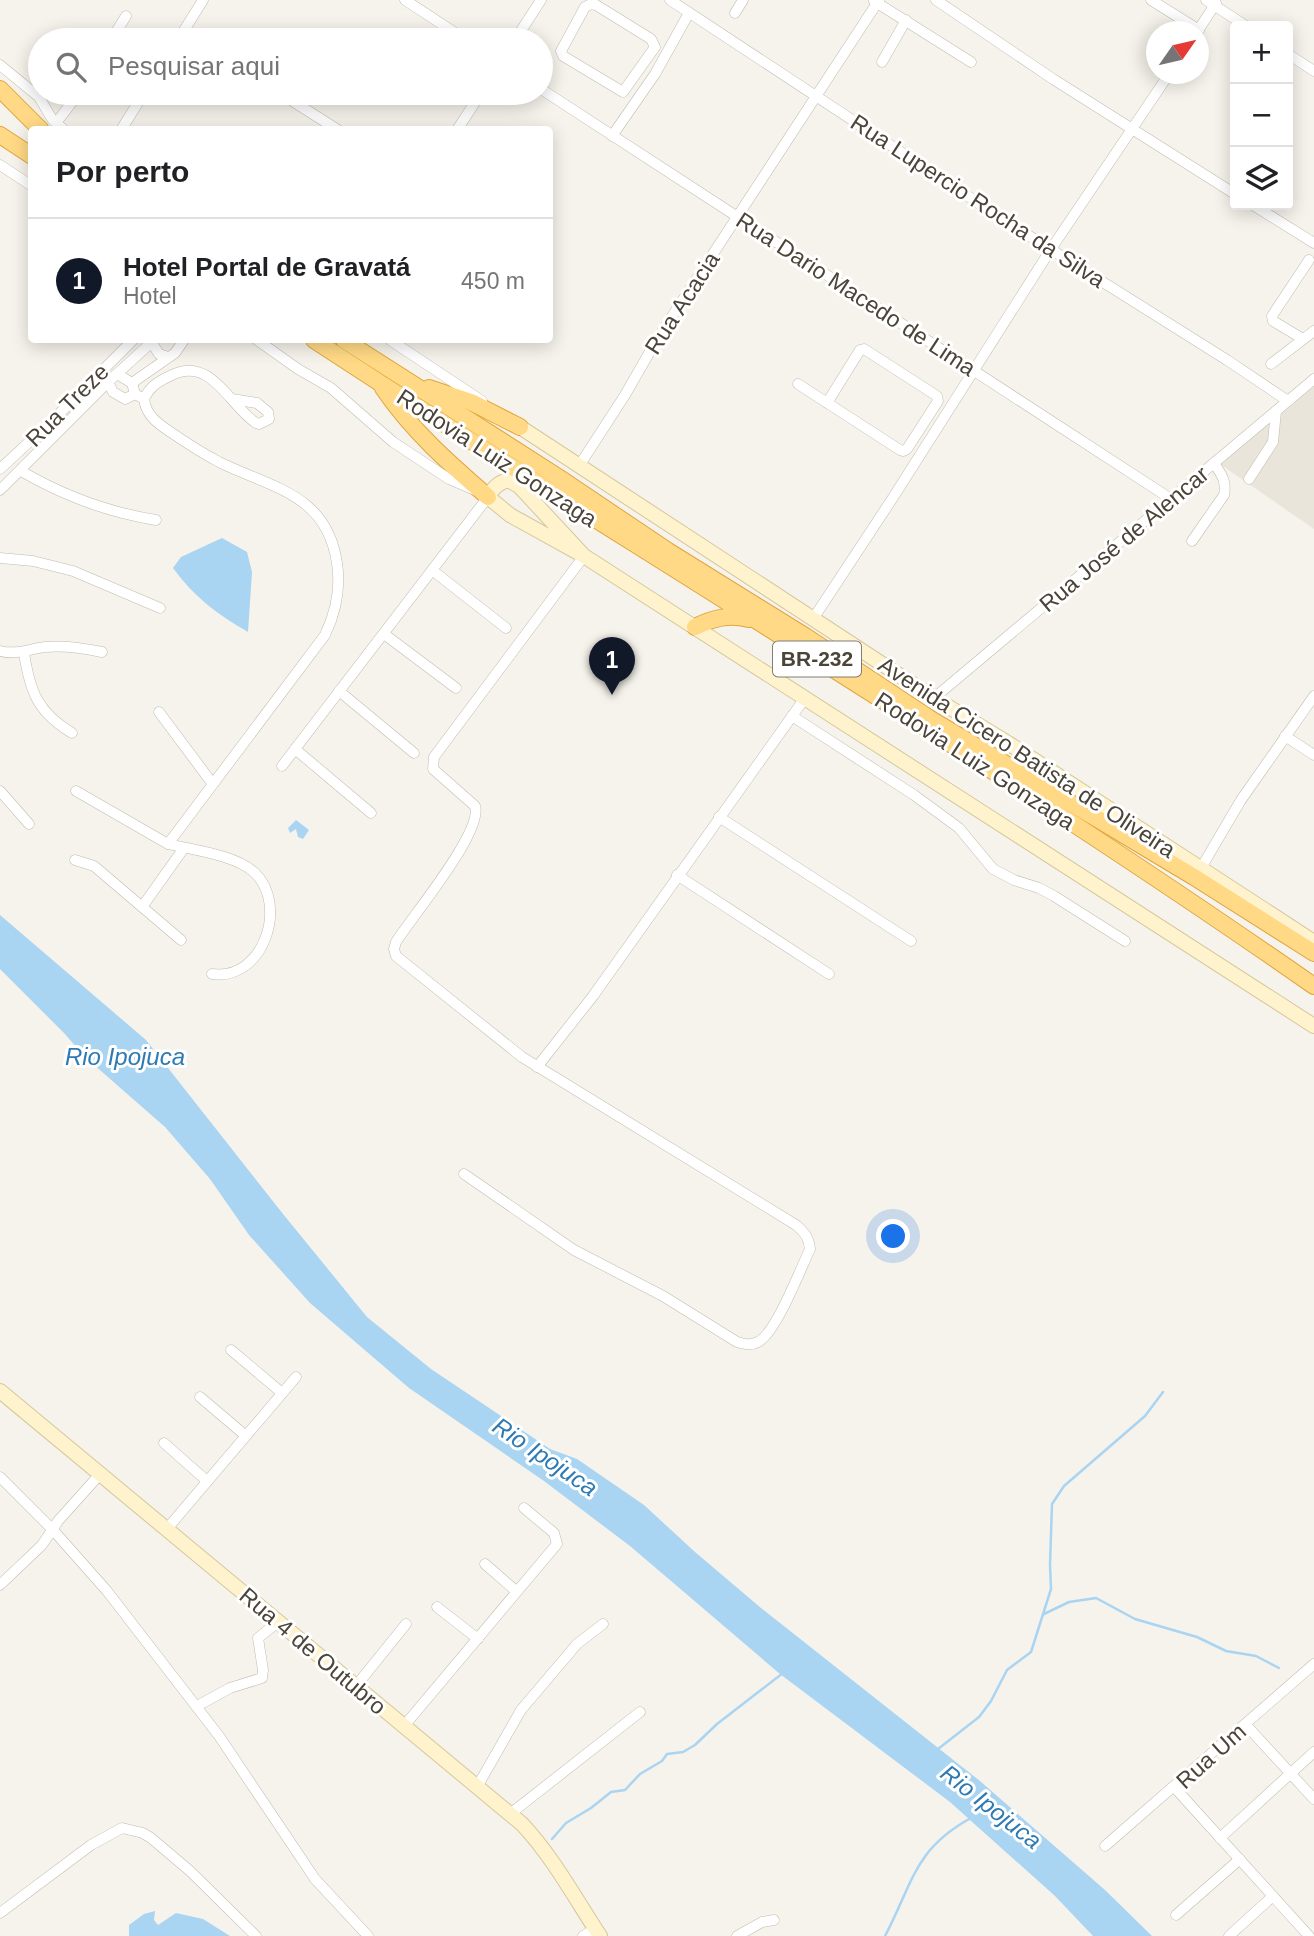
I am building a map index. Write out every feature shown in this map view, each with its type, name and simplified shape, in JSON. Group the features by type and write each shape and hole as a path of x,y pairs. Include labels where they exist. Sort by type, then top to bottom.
{"highway":[{"path":"0,89 53,126"},
{"path":"0,135 28,153"},
{"name":"Rodovia Luiz Gonzaga","path":"319,343 1194,902 1314,986"},
{"name":"Rodovia Luiz Gonzaga","path":"351,343 929,718 1194,877 1314,953"},
{"path":"380,383 396,408 485,495"},
{"path":"414,385 471,402 520,427"},
{"path":"695,627 721,617 737,616 754,620"}],"main road":[{"name":"Avenida Cicero Batista de Oliveira","path":"520,427 1314,942"},
{"path":"584,556 519,486 508,480 499,483 485,495 510,516 584,556 1314,1026"},
{"name":"Rua 4 de Outubro","path":"0,1391 510,1814 537,1841 593,1934"}],"street":[{"path":"186,28 204,0"},
{"path":"405,0 448,28"},
{"path":"522,28 541,0"},
{"name":"Rua Lupercio Rocha da Silva","path":"670,0 1288,401"},
{"path":"735,13 743,0"},
{"path":"936,0 1053,79 1230,191"},
{"path":"1151,0 1183,21"},
{"path":"877,1 971,62"},
{"name":"Rua Acacia","path":"579,466 656,341 877,1"},
{"path":"1203,21 1213,2 1239,21"},
{"path":"596,5 654,41 655,47 642,68 623,92 563,56 561,51 585,7 596,5"},
{"path":"612,136 655,74 689,13"},
{"path":"119,28 127,16"},
{"path":"882,62 906,20"},
{"path":"1293,57 1314,71"},
{"path":"0,65 28,88"},
{"path":"642,68 655,74"},
{"path":"813,619 1051,249 1162,84"},
{"name":"Rua Dario Macedo de Lima","path":"553,97 1171,499"},
{"path":"43,105 54,126"},
{"path":"55,126 70,105"},
{"path":"123,126 137,105"},
{"path":"299,105 332,126"},
{"path":"460,126 473,105"},
{"path":"0,165 28,183"},
{"path":"1261,210 1314,243"},
{"path":"1303,339 1273,321 1272,316 1309,260"},
{"path":"1271,364 1314,331"},
{"name":"Rua Treze","path":"0,469 130,343"},
{"path":"0,490 151,343"},
{"path":"154,343 159,354 168,358"},
{"path":"132,383 168,358 182,343"},
{"path":"261,343 331,388 415,457 449,480 485,495 432,570 282,766"},
{"name":"Avenida Cicero Batista de Oliveira","path":"394,343 520,427"},
{"path":"798,384 827,403 903,451 937,404 937,396 866,349 860,350 827,403"},
{"path":"108,382 118,397 139,397 157,382 189,369 210,377 232,399"},
{"path":"117,374 132,383 156,422 180,439 220,462 273,484 306,503 324,524 334,547 338,573 338,593 325,635 168,844"},
{"name":"Rua José de Alencar","path":"934,698 1314,379"},
{"path":"1249,479 1273,442 1276,411"},
{"path":"922,427 933,434"},
{"path":"1192,541 1224,495 1224,479 1214,463"},
{"path":"21,471 74,499 106,510 156,520"},
{"path":"464,1174 574,1250 663,1296 737,1342 747,1345 757,1343 772,1328 810,1249 810,1240 805,1232 537,1067 396,956 394,949 401,935 457,855 476,818 475,806 433,769 434,757 584,556"},
{"path":"0,558 33,561 73,571 160,608"},
{"path":"432,570 506,628"},
{"path":"384,634 456,688"},
{"path":"0,651 24,653 42,647 58,646 102,652"},
{"path":"24,653 29,683 37,701 58,725 72,733"},
{"path":"340,691 414,753"},
{"path":"1201,868 1241,800 1314,696"},
{"path":"537,1067 593,996 805,698"},
{"path":"159,712 212,783"},
{"path":"792,716 914,795 959,828 993,869 1054,896 1125,941"},
{"path":"1285,736 1314,755"},
{"path":"295,749 371,813"},
{"path":"0,791 29,824"},
{"path":"75,791 168,844 235,860 253,871 264,883 270,914 258,955 232,975 212,974"},
{"path":"719,817 912,941"},
{"path":"142,907 184,848"},
{"path":"75,860 94,866 181,940"},
{"path":"677,875 829,974"},
{"path":"231,1350 282,1393"},
{"path":"166,1530 296,1377"},
{"path":"200,1398 246,1436"},
{"path":"164,1443 206,1480"},
{"path":"0,1584 43,1545 58,1521 101,1474"},
{"path":"0,1477 53,1530 107,1591 197,1706 315,1878 368,1936"},
{"path":"404,1726 557,1544 554,1533 524,1508"},
{"path":"485,1564 516,1591"},
{"path":"437,1607 478,1639"},
{"path":"197,1706 230,1688 262,1678 264,1675 258,1638 278,1622"},
{"path":"356,1686 407,1624"},
{"path":"477,1787 521,1710 577,1644 603,1624"},
{"name":"Rua Um","path":"1105,1846 1175,1788 1314,1664"},
{"path":"510,1814 640,1712"},
{"path":"1246,1725 1314,1799"},
{"path":"1220,1838 1314,1752"},
{"path":"1175,1788 1309,1934"},
{"path":"0,1913 91,1845 122,1828 144,1833 151,1838 190,1871 256,1936"},
{"path":"1176,1915 1240,1859"},
{"path":"1229,1936 1273,1896"},
{"path":"737,1936 762,1922 774,1920"}],"shaded area":[{"path":"1314,386 1314,529 1220,464"}],"water":[{"path":"222,538 247,552 252,572 248,632 207,604 173,568 181,557"},
{"path":"296,820 309,830 303,839 298,837 296,829 290,833 288,828"},
{"name":"Rio Ipojuca","path":"0,915 146,1040 367,1317 431,1369 550,1449 577,1459 644,1505 761,1608 980,1781 1105,1890 1152,1936 1093,1936 1055,1896 950,1802 780,1674 630,1546 544,1481 409,1388 310,1303 249,1235 210,1179 165,1127 85,1057 0,969"},
{"path":"155,1911 154,1920 158,1925 176,1913 203,1919 230,1936 129,1936 129,1925 144,1914"}],"waterway":[{"path":"938,1749 979,1717 991,1701 1007,1670 1031,1652 1051,1589 1052,1504 1064,1486 1145,1416 1163,1392"},
{"path":"1044,1614 1069,1602 1096,1598 1135,1619 1197,1637 1226,1651 1256,1656 1279,1668"},
{"path":"552,1839 566,1823 611,1792 625,1790 640,1774 662,1761 667,1754 683,1752 695,1745 717,1724 783,1673"},
{"name":"Rio Ipojuca","path":"885,1936 926,1855 937,1842 971,1818"}],"place":[{"name":"Hotel Portal de Gravatá","path":"612,695"}]}
